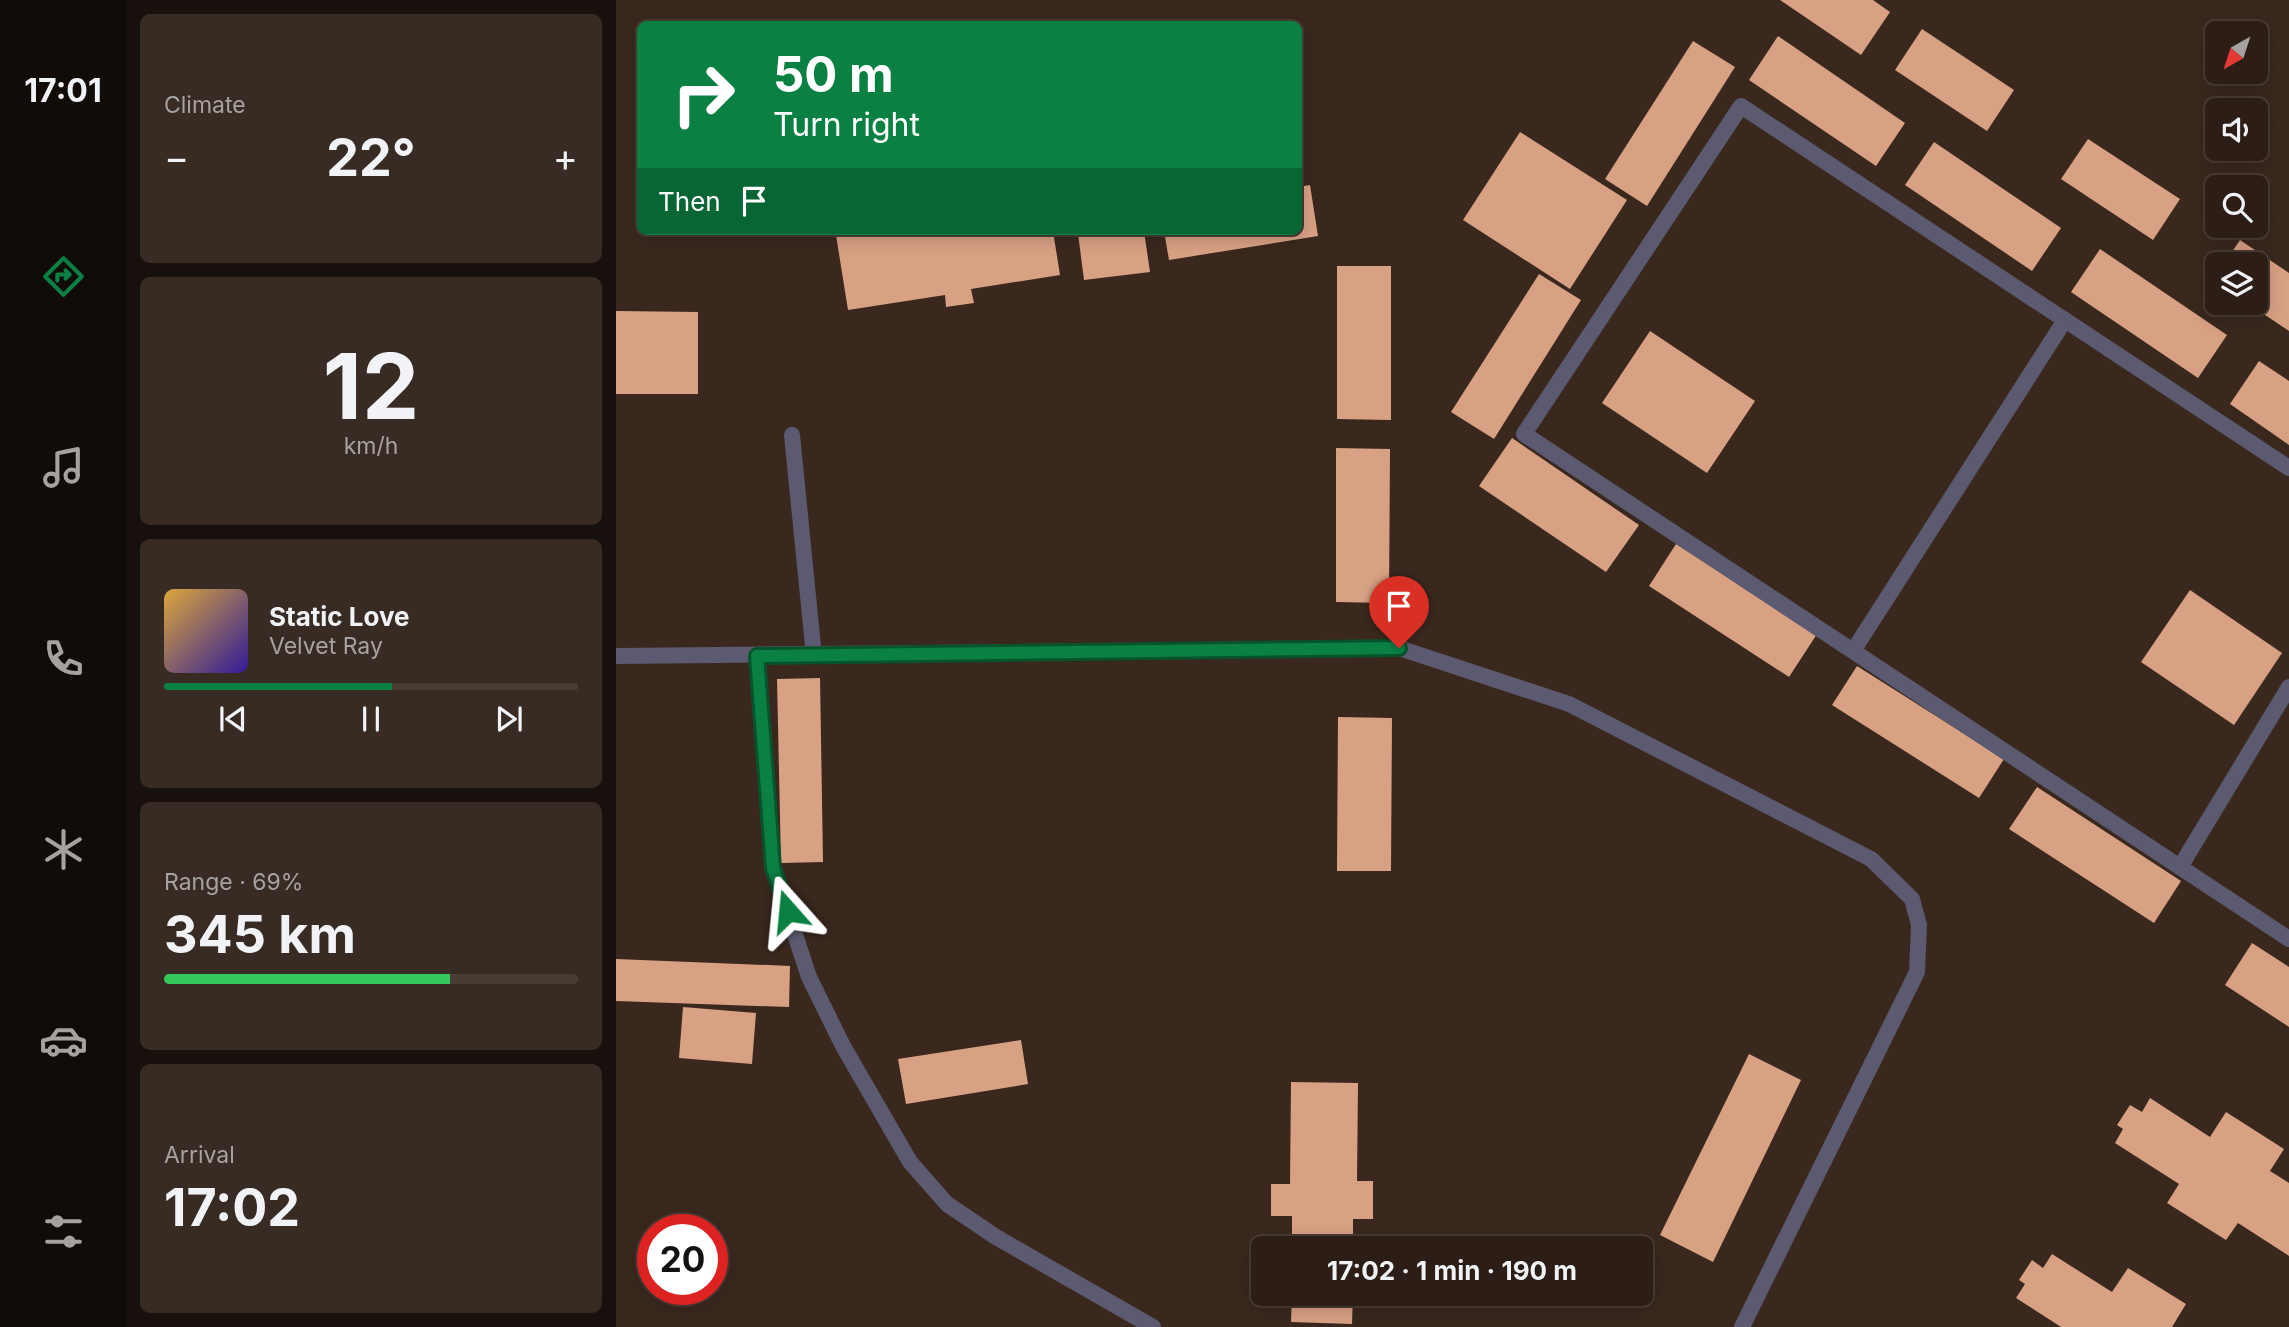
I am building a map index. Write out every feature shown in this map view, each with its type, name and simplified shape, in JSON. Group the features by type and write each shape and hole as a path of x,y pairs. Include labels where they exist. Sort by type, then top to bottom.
{"lane":[{"path":"2289,468 1741,106 1524,434 2289,939"},
{"path":"1853,651 2065,320"},
{"path":"792,435 814,656"},
{"path":"616,656 1399,648 1569,704 1871,859 1912,899 1919,925 1917,972 1742,1327"},
{"path":"757,656 773,868 809,977 843,1046 910,1162 947,1204 996,1237 1153,1327"},
{"path":"2180,867 2289,687"}],"building":[{"path":"1780,0 1873,0 1890,12 1861,55"},
{"path":"1922,29 2014,90 1987,131 1895,70"},
{"path":"1778,36 1905,123 1876,166 1749,80"},
{"path":"1693,41 1735,67 1647,206 1605,179"},
{"path":"1520,132 1627,200 1570,289 1463,220"},
{"path":"2088,139 2180,199 2153,240 2061,179"},
{"path":"1934,142 2061,228 2032,271 1905,185"},
{"path":"1310,185 1318,236 1169,260 1165,235 1302,235 1302,186"},
{"path":"836,235 1054,235 1060,275 971,289 974,303 946,307 945,295 848,310"},
{"path":"1078,235 1145,235 1150,272 1084,280"},
{"path":"2240,240 2258,252 2232,252"},
{"path":"2100,249 2227,335 2198,378 2071,292"},
{"path":"2268,259 2289,273 2289,331 2265,315 2268,315"},
{"path":"1337,266 1391,266 1391,420 1337,419"},
{"path":"1539,274 1581,300 1494,439 1451,412"},
{"path":"616,311 698,312 698,394 616,394"},
{"path":"1650,331 1755,401 1707,473 1602,403"},
{"path":"2259,361 2289,381 2289,445 2230,404"},
{"path":"1512,438 1639,525 1606,572 1479,486"},
{"path":"1336,448 1390,449 1389,603 1336,602"},
{"path":"1676,544 1817,634 1789,677 1649,586"},
{"path":"2190,590 2282,653 2234,725 2141,662"},
{"path":"1857,666 2004,759 1979,798 1832,705"},
{"path":"820,678 823,862 781,863 777,679"},
{"path":"1338,717 1392,718 1391,871 1337,871"},
{"path":"2037,787 2181,881 2154,923 2009,829"},
{"path":"2252,943 2289,967 2289,1027 2225,985"},
{"path":"616,959 790,966 789,1007 616,1001"},
{"path":"683,1007 756,1013 752,1064 679,1058"},
{"path":"1021,1040 1028,1084 906,1104 898,1059"},
{"path":"1749,1054 1801,1080 1713,1262 1660,1235"},
{"path":"1291,1082 1358,1083 1357,1181 1373,1181 1373,1219 1353,1219 1353,1236 1292,1236 1292,1216 1271,1216 1271,1184 1290,1184"},
{"path":"2150,1098 2210,1137 2226,1112 2284,1149 2270,1171 2289,1183 2289,1256 2238,1223 2226,1240 2167,1203 2179,1184 2115,1143 2123,1129 2117,1125 2130,1105 2142,1112"},
{"path":"2052,1254 2112,1292 2128,1268 2186,1304 2172,1327 2061,1327 2016,1298 2025,1284 2019,1280 2032,1260 2043,1268"},
{"path":"1292,1306 1353,1306 1352,1324 1291,1322"}],"route":[{"path":"788,911 773,868 757,656 1399,648"}]}
